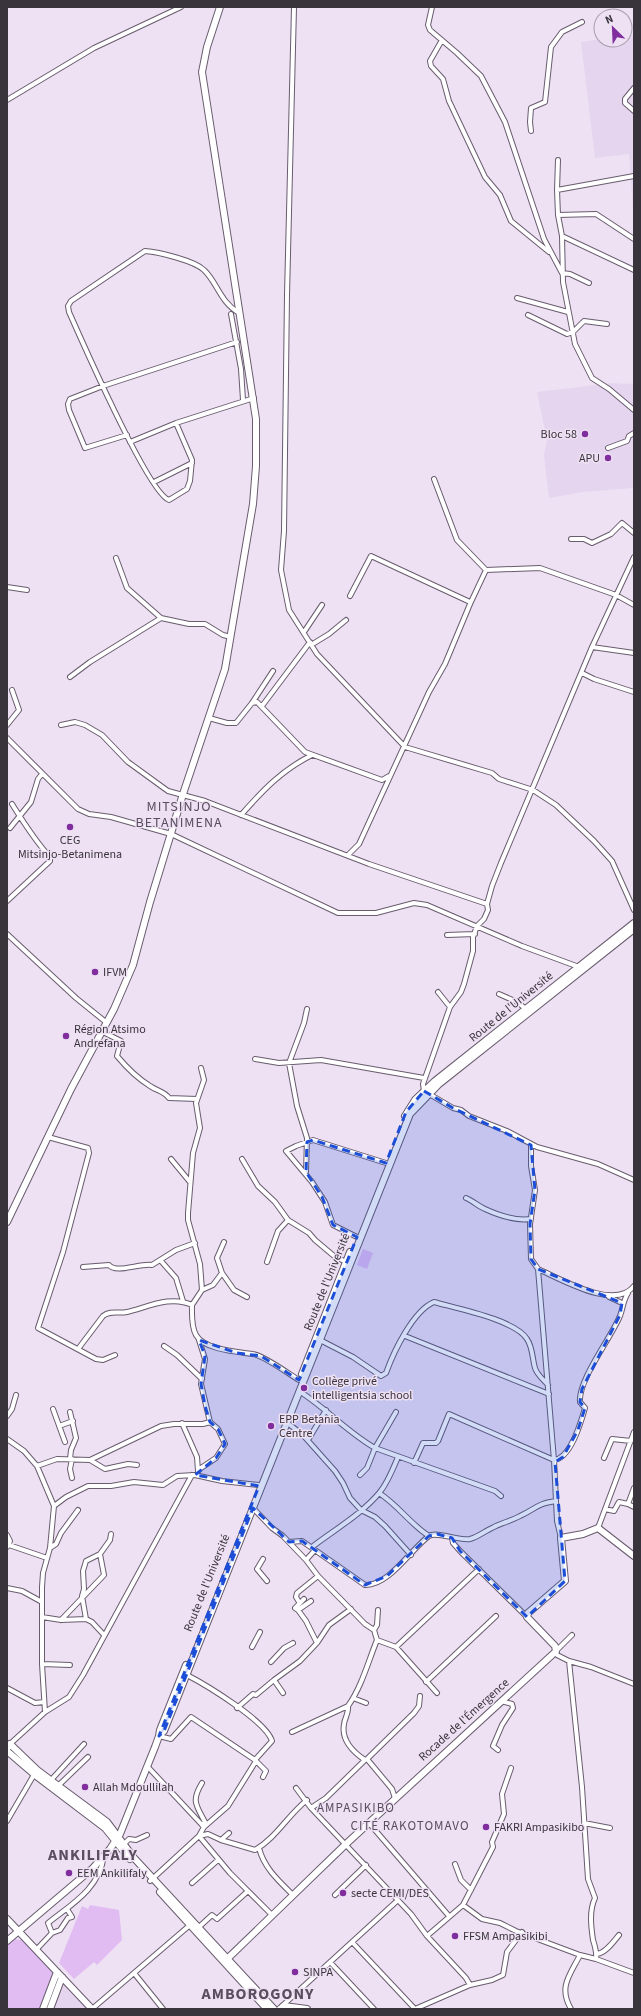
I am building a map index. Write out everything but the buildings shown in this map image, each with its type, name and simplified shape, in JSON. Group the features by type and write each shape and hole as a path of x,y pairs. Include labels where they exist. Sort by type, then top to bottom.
{"main road":[{"path":"7,1222 71,1089 103,1032 133,965 183,794 225,670 231,637 251,512 256,466 256,419 254,398 239,313 202,72 207,47 220,7"},
{"name":"Route de l'Université","path":"455,1069 526,1009 634,923"},
{"name":"Route de l'Université","path":"160,1736 161,1727 259,1485 299,1380 406,1112 426,1092 634,929"},
{"name":"Route de l'Université","path":"7,1940 93,1868 105,1856 119,1836 147,1766 160,1736 164,1731 187,1675 286,1422 410,1114 426,1092"},
{"path":"556,1651 555,1646 527,1617 528,1613 565,1581 561,1538 576,1536 598,1528 634,1556"},
{"name":"Rocade de l'Émergence","path":"226,1960 395,1798 556,1651"},
{"path":"8,1748 105,1828 115,1842 151,1880 199,1927 267,2009"},
{"path":"36,1772 51,1780 107,1822 151,1880 190,1925 274,2009"},
{"path":"7,1920 92,2009"},
{"path":"44,2009 60,1974"},
{"path":"50,2009 60,1974"},
{"path":"279,2009 284,2006 307,2009"}],"street":[{"path":"7,100 94,48 181,7"},
{"path":"294,7 286,295 284,530 281,570 289,610 310,643 326,664 405,747 492,773 499,779 532,790 556,805 605,852 612,861 634,910"},
{"path":"432,7 428,25 430,30 481,76 494,99 505,122 535,216 551,254 562,273"},
{"path":"531,131 531,108 545,102 550,47 562,32 582,22"},
{"path":"442,40 430,61 431,66 443,79 449,100 485,177 500,195 511,221 551,254"},
{"path":"634,88 625,99 626,103 634,111"},
{"path":"558,160 557,190 558,215 562,236 562,273 568,312 578,351 592,378 609,389 634,410"},
{"path":"557,190 634,176"},
{"path":"558,215 596,214 634,239"},
{"path":"562,236 634,270"},
{"path":"176,423 192,463 190,481 187,489 169,500 160,494 130,442 69,312 68,306 71,301 142,252 158,252 199,266 208,275 219,295 239,313"},
{"path":"562,273 570,274 590,283"},
{"path":"517,298 568,312"},
{"path":"231,314 237,342 243,400"},
{"path":"528,315 567,334 573,332 584,321 607,324"},
{"path":"127,435 85,448 68,404 70,399 76,395 237,342"},
{"path":"130,442 176,423 243,400 254,398"},
{"path":"608,448 627,441 629,436 634,433"},
{"path":"154,482 192,463"},
{"path":"434,479 457,540 486,570 540,568 616,595 634,605"},
{"path":"571,538 584,539 592,543 611,534 622,523 634,533"},
{"path":"350,596 371,556 470,602"},
{"path":"634,557 592,647 496,875 487,904 488,910 484,919 477,926 474,934 473,951 464,984 461,992 450,1007 424,1078 426,1092 453,1108 461,1110 469,1116 507,1131 531,1145 598,1164 634,1180"},
{"path":"116,558 127,588 161,618 189,624 205,624 223,635 231,637"},
{"path":"348,856 359,844 389,776 405,747 429,692 445,664 470,602 486,570"},
{"path":"7,587 27,590"},
{"path":"304,632 322,605"},
{"path":"70,677 90,662 161,618"},
{"path":"262,706 310,643 329,634 346,620"},
{"path":"592,647 634,653"},
{"path":"209,718 226,723 236,723 252,703 273,671"},
{"path":"582,673 594,680 634,692"},
{"path":"7,725 19,710 12,690"},
{"path":"252,703 257,702 262,706 305,752 382,780 389,776"},
{"path":"61,725 75,722 85,725 102,735 128,762 168,791 183,794 241,814 369,864 487,904"},
{"path":"7,738 78,809 89,814 111,816 171,834 338,913 376,913 414,903 441,910 522,946 579,967"},
{"path":"241,814 265,788 286,770 312,755"},
{"path":"10,828 31,802 38,779 42,774"},
{"path":"7,901 50,861 50,857 34,839 31,831 12,804"},
{"path":"7,934 76,998 107,1023"},
{"path":"447,935 474,934"},
{"path":"438,992 450,1007"},
{"path":"499,994 517,1002 526,1009"},
{"path":"306,1172 307,1142 297,1106 289,1063 304,1023 307,1009"},
{"path":"103,1032 121,1041 117,1056 127,1068 148,1085 166,1093 169,1098 197,1099"},
{"path":"256,1059 289,1063 326,1060 424,1078"},
{"path":"201,1068 204,1080 197,1099 200,1128 193,1152 188,1220 200,1264 202,1290"},
{"path":"48,1137 88,1148 90,1153 63,1252 38,1328 96,1359 103,1360 115,1355"},
{"path":"357,1237 333,1225 322,1197 306,1172 286,1151 313,1140 386,1163"},
{"path":"531,1145 531,1161 535,1190 530,1224 531,1259 538,1269 549,1385 556,1501 561,1538"},
{"path":"171,1159 190,1182"},
{"path":"242,1159 258,1186 275,1202 288,1220 309,1232 315,1240 334,1256 346,1262"},
{"path":"466,1198 486,1210 498,1214 524,1220 531,1219"},
{"path":"267,1262 278,1231 288,1220"},
{"path":"224,1242 217,1258 222,1273 234,1290 247,1297"},
{"path":"83,1267 109,1265 111,1268 116,1269 152,1265 161,1261 160,1259 176,1250 195,1243"},
{"path":"161,1261 176,1278 183,1301"},
{"path":"538,1269 622,1303"},
{"path":"8,1748 45,1712 69,1697 83,1675 194,1475 198,1470 216,1458 224,1444 218,1429 210,1422 202,1391 205,1356 200,1340 193,1326 192,1305 202,1290 213,1285 222,1273"},
{"path":"414,1463 423,1443 436,1443 438,1441 450,1414 554,1460 563,1457 578,1430 585,1408 580,1402 582,1389 620,1315 622,1303 634,1286"},
{"path":"605,1296 628,1293"},
{"path":"78,1349 107,1312 127,1312 159,1302 183,1301 192,1305"},
{"path":"320,1340 353,1357 381,1376 386,1373 411,1323 422,1309 434,1302 490,1317 524,1334 531,1346 535,1368 539,1376 549,1385"},
{"path":"405,1336 549,1394"},
{"path":"200,1340 237,1353 261,1356 299,1380"},
{"path":"164,1346 177,1355 202,1379"},
{"path":"299,1391 326,1410 358,1438 375,1448 495,1491 501,1496"},
{"path":"7,1416 12,1409 16,1396"},
{"path":"53,1409 66,1442"},
{"path":"308,1440 326,1410"},
{"path":"70,1412 76,1438 71,1450 70,1469 72,1478"},
{"path":"360,1475 367,1468 375,1448 396,1412"},
{"path":"59,1426 73,1421"},
{"path":"90,1460 155,1428 182,1424 196,1425 210,1422"},
{"path":"286,1422 295,1427 308,1440 335,1472 343,1483 350,1498 361,1510 375,1517 411,1555"},
{"path":"182,1424 198,1457 198,1470"},
{"path":"598,1528 634,1432"},
{"path":"604,1458 612,1438 631,1441"},
{"path":"7,1439 24,1451 36,1466 54,1506 50,1548 42,1574 42,1664 45,1712"},
{"path":"306,1560 314,1548 380,1493 391,1474 398,1457"},
{"path":"36,1466 57,1459 90,1460 106,1469 128,1464 137,1465"},
{"path":"54,1506 66,1497 88,1486 112,1486 134,1482 163,1485 177,1476 194,1475 222,1481 259,1485"},
{"path":"628,1504 634,1488"},
{"path":"380,1493 387,1498 412,1524 429,1536"},
{"path":"289,1542 302,1541 365,1585 377,1582 411,1555 429,1536 436,1534 452,1538 472,1539 522,1516 539,1504 556,1501"},
{"path":"605,1509 614,1511 619,1502 634,1507"},
{"path":"253,1508 289,1542 306,1560 318,1576 365,1624 374,1630 377,1640 353,1698 348,1706 344,1727 346,1739 353,1752 366,1759 392,1789 395,1798"},
{"path":"50,1548 56,1544 61,1533 78,1510"},
{"path":"86,1619 82,1596 84,1589 83,1571 86,1561 100,1554 110,1540 111,1534"},
{"path":"7,1535 10,1541 8,1546 47,1558"},
{"path":"452,1538 453,1543 527,1617"},
{"path":"62,1620 82,1596 104,1575 100,1554"},
{"path":"263,1559 257,1569 267,1580"},
{"path":"396,1647 479,1569"},
{"path":"299,1602 296,1597 297,1593 318,1576"},
{"path":"7,1588 22,1591 42,1602"},
{"path":"304,1599 299,1602 295,1608 309,1625 318,1643"},
{"path":"298,1610 311,1601"},
{"path":"237,1708 300,1661 318,1643 329,1626 351,1609"},
{"path":"374,1630 377,1625 378,1610"},
{"path":"426,1682 496,1616"},
{"path":"42,1617 62,1620 86,1619 92,1622 104,1635"},
{"path":"252,1648 260,1632"},
{"path":"572,1635 556,1651 557,1655 568,1661 591,1667 634,1684"},
{"path":"377,1640 396,1647 437,1693"},
{"path":"270,1662 284,1648 293,1643"},
{"path":"568,1661 582,1787 588,1879 595,1898 591,1907 593,1939 597,1954 596,1959"},
{"path":"42,1664 70,1665"},
{"path":"187,1675 203,1684 237,1708 265,1730 271,1738 270,1743 256,1761 228,1806 203,1826"},
{"path":"274,1680 283,1693"},
{"path":"7,1688 35,1703 44,1702"},
{"path":"311,1808 326,1798 414,1713 418,1706 420,1696"},
{"path":"353,1698 366,1703"},
{"path":"498,1750 493,1746 502,1725 513,1708 512,1704 501,1702"},
{"path":"292,1732 348,1706"},
{"path":"160,1736 171,1739 191,1717 256,1761 266,1771 263,1777"},
{"path":"51,1780 84,1744"},
{"path":"59,1786 88,1757"},
{"path":"147,1766 203,1826"},
{"path":"427,1936 463,1905 493,1846 492,1842 504,1814 502,1794 511,1768"},
{"path":"7,1822 36,1772"},
{"path":"151,1880 199,1836 205,1822 194,1801 195,1794 202,1783"},
{"path":"296,1788 307,1800 311,1808 411,1914 427,1936 466,1978 470,1985"},
{"path":"199,1836 208,1834 250,1850 259,1848 307,1800"},
{"path":"369,1823 450,1916"},
{"path":"584,1823 610,1828"},
{"path":"221,1840 229,1833"},
{"path":"124,1844 129,1839 136,1840 147,1835"},
{"path":"199,1836 218,1860 272,1915"},
{"path":"259,1848 265,1863 272,1874 293,1895"},
{"path":"52,1933 48,1923 90,1889 102,1868 105,1856"},
{"path":"192,1883 218,1860"},
{"path":"455,1864 462,1880 471,1890"},
{"path":"335,1895 366,1865"},
{"path":"199,1927 212,1916 217,1919 248,1891"},
{"path":"279,2009 398,1900"},
{"path":"463,1905 482,1919 500,1922 580,1955 596,1959 634,1973"},
{"path":"36,1950 52,1933 60,1930 68,1918 72,1917 67,1908"},
{"path":"58,1915 63,1924"},
{"path":"92,2009 190,1925"},
{"path":"352,1942 415,2009 470,1985 492,1980 504,1975 507,1952 522,1932"},
{"path":"597,1954 611,1945 619,1935"},
{"path":"571,2009 567,2002 564,1987 580,1955"},
{"path":"330,1962 374,2009"},
{"path":"134,1973 163,2009"}],"highlighted area":[{"path":"424,1091 453,1108 525,1140 531,1145 535,1190 530,1224 531,1259 538,1269 622,1303 620,1315 582,1389 580,1402 585,1408 578,1430 563,1457 555,1462 565,1581 527,1617 460,1551 452,1538 437,1534 429,1536 387,1576 365,1585 302,1541 289,1542 253,1508 164,1731 159,1736 259,1486 195,1475 216,1458 225,1444 218,1429 210,1422 205,1406 201,1384 205,1356 199,1340 237,1353 261,1356 299,1380 357,1237 333,1225 322,1197 306,1172 307,1142 313,1140 386,1163 406,1112"}],"shaded area":[{"path":"633,35 634,221 629,154 595,158 581,42 593,40 593,48 633,48"},
{"path":"613,383 634,383 634,488 583,492 549,498 544,456 547,440 537,392"},
{"path":"363,1249 373,1253 367,1269 357,1265"},
{"path":"90,1905 119,1910 122,1940 97,1965 94,1962 74,1979 59,1963 82,1906 88,1909"},
{"path":"13,1939 22,1940 56,1974 42,2009 7,2009 7,1945"},
{"path":"66,1983 90,2009 53,2009 60,1988"}],"place":[{"name":"Bloc 58","path":"585,434"},
{"name":"APU","path":"608,458"},
{"name":"CEG Mitsinjo-Betanimena","path":"70,827"},
{"name":"IFVM","path":"95,972"},
{"name":"Région Atsimo Andrefana","path":"66,1036"},
{"name":"Collège privé intelligentsia school","path":"304,1388"},
{"name":"EPP Betania Centre","path":"271,1426"},
{"name":"Allah Mdoullilah","path":"85,1787"},
{"name":"FAKRI Ampasikibo","path":"486,1827"},
{"name":"EEM Ankilifaly","path":"69,1873"},
{"name":"secte CEMI/DES","path":"343,1893"},
{"name":"FFSM Ampasikibi","path":"455,1936"},
{"name":"SINPA","path":"295,1972"}],"district":[{"name":"MITSINJO BETANIMENA","path":"179,816"},
{"name":"AMPASIKIBO","path":"356,1808"},
{"name":"CITÉ RAKOTOMAVO","path":"410,1826"},
{"name":"ANKILIFALY","path":"93,1855"},
{"name":"AMBOROGONY","path":"258,1994"}]}
